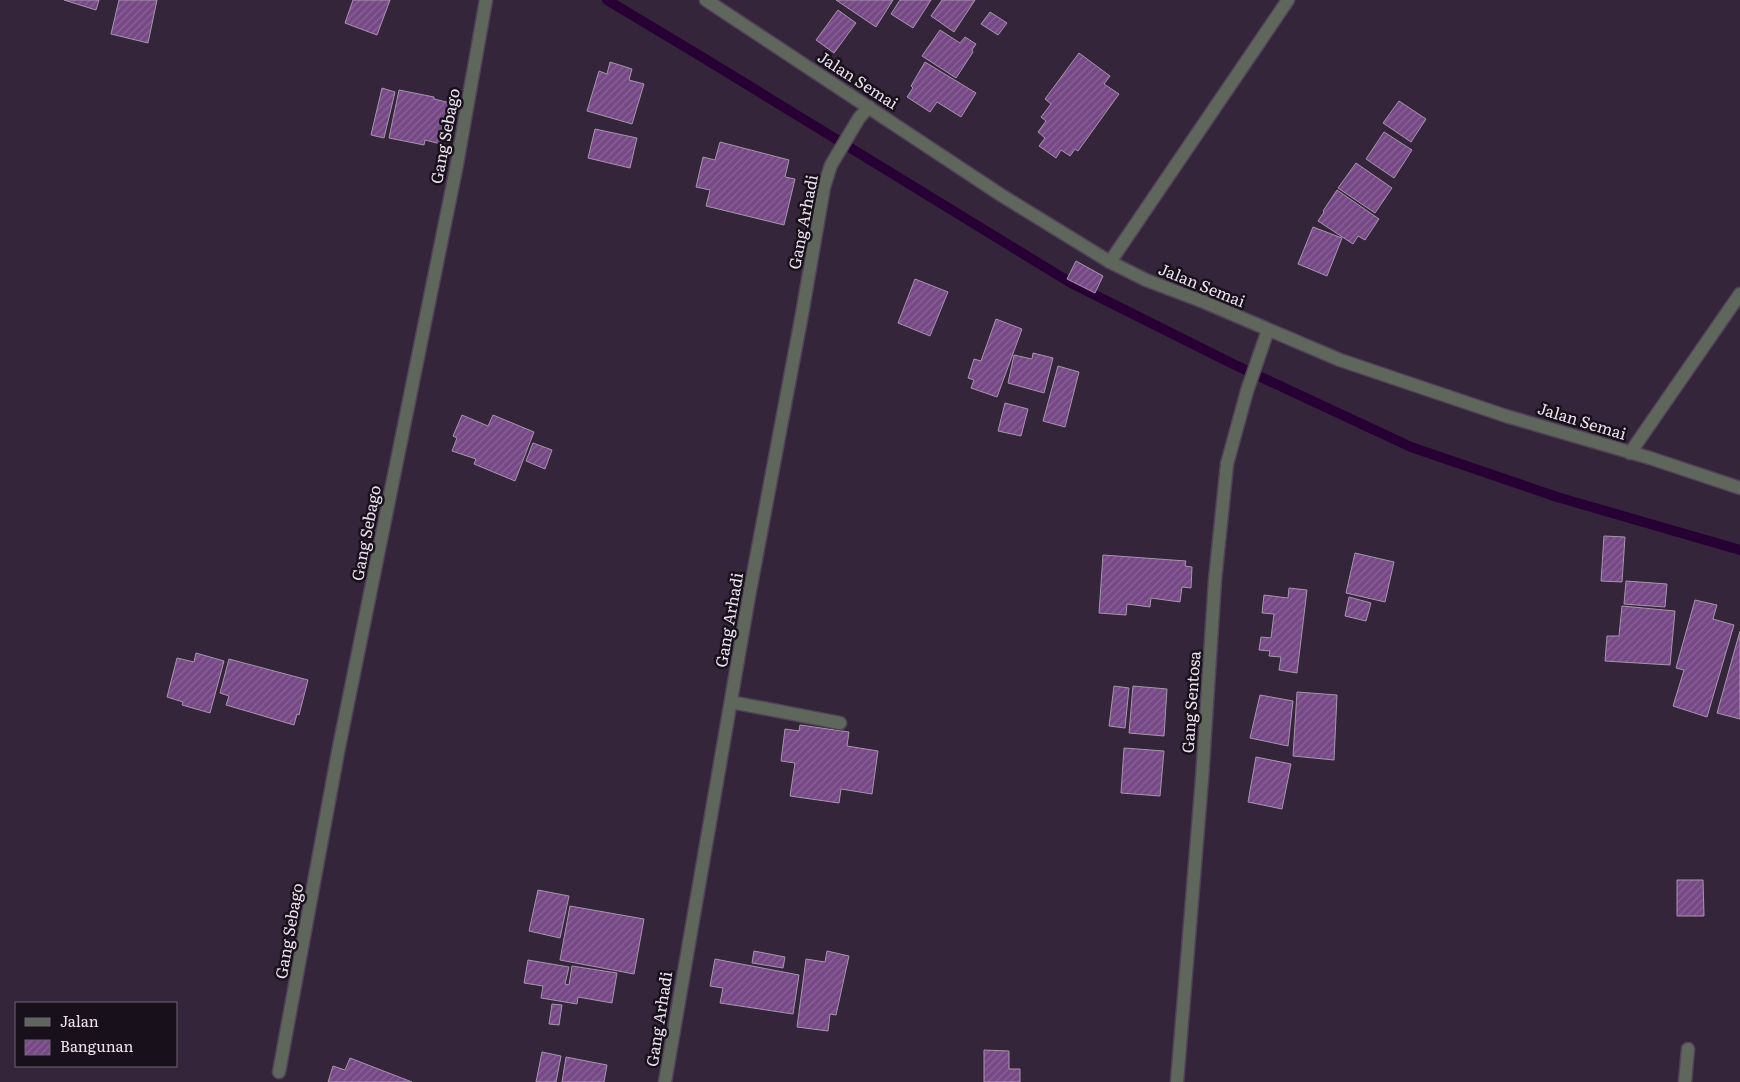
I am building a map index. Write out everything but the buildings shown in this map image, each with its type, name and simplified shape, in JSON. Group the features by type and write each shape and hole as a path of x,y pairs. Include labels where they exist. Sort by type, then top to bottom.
{"street":[{"name":"Gang Sebago","path":"279,1072 338,752 456,164 486,0"},
{"name":"Jalan Semai","path":"706,0 1001,194 1110,262 1146,280 1340,360 1506,416 1740,488"},
{"path":"1110,262 1288,0"},
{"name":"Gang Arhadi","path":"664,1082 824,186 831,165 859,118 869,107"},
{"path":"1630,453 1740,294"},
{"name":"Gang Sentosa","path":"1177,1082 1202,780 1215,580 1227,464 1247,391 1268,330"},
{"path":"731,702 840,723"},
{"path":"1685,1082 1688,1049"}],"waterway":[{"path":"607,0 1071,283 1233,364 1411,447 1557,497 1740,550"}]}
